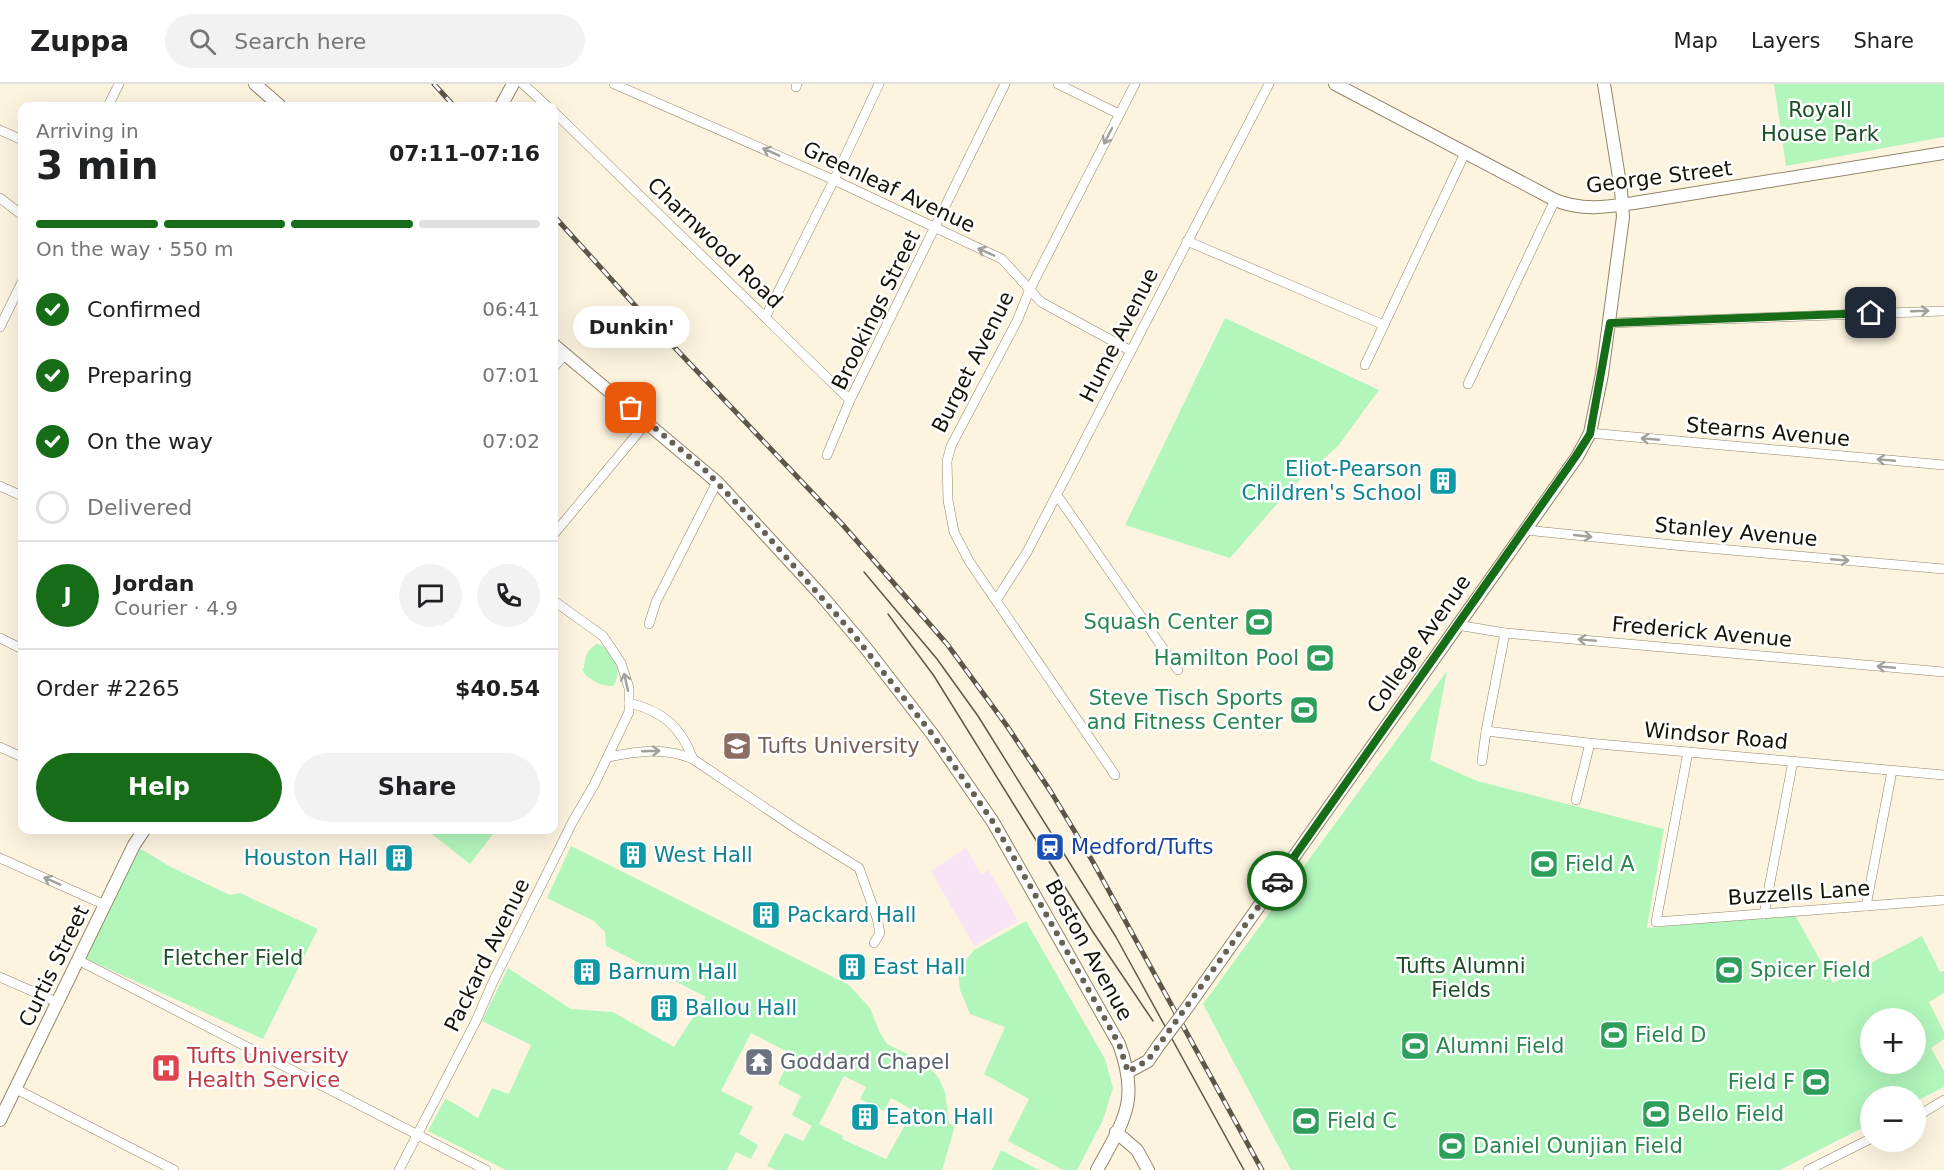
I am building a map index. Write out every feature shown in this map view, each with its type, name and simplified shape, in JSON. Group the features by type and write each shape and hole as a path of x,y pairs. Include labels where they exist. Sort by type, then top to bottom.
{"street":[{"path":"110,102 119,84"},
{"path":"255,84 275,102"},
{"path":"503,102 513,84"},
{"path":"523,84 543,102"},
{"name":"Greenleaf Avenue","path":"614,84 834,180 1002,259 1041,302 1131,351"},
{"path":"766,316 879,84"},
{"name":"Brookings Street","path":"827,455 850,400 936,229 1005,84"},
{"path":"1058,84 1119,114"},
{"name":"Burget Avenue","path":"1115,775 969,561 954,532 948,500 947,461 951,446 1017,321 1030,289 1135,84"},
{"name":"Hume Avenue","path":"997,599 1027,552 1269,84"},
{"name":"George Street","path":"1335,84 1555,200 1567,205 1582,207 1622,205 1944,153"},
{"name":"College Avenue","path":"1128,1072 1148,1060 1184,1012 1525,530 1590,434 1610,323 1623,217 1621,190 1604,84"},
{"name":"Charnwood Road","path":"558,116 850,400"},
{"path":"0,130 18,138"},
{"path":"1365,365 1465,153"},
{"path":"0,198 18,212"},
{"path":"1468,384 1555,200"},
{"path":"1187,241 1384,324"},
{"path":"0,327 18,290"},
{"path":"1610,323 1944,310"},
{"name":"Boston Avenue","path":"558,348 717,482 843,621 954,765 993,822 1119,1044 1128,1072"},
{"path":"558,362 565,354"},
{"path":"558,529 647,422"},
{"name":"Stearns Avenue","path":"1590,434 1944,465"},
{"path":"649,624 656,602 717,482"},
{"path":"0,486 18,494"},
{"path":"1057,495 1178,670"},
{"name":"Stanley Avenue","path":"1525,530 1944,568"},
{"path":"558,603 603,636 621,663 629,688 629,703 667,719 686,739 693,759"},
{"name":"Frederick Avenue","path":"1457,625 1505,633 1944,672"},
{"path":"1482,762 1505,633"},
{"path":"0,638 18,647"},
{"name":"Packard Avenue","path":"399,1170 608,757 629,712 629,703"},
{"name":"Windsor Road","path":"1486,731 1590,744 1944,775"},
{"path":"1576,800 1590,744"},
{"path":"0,747 18,755"},
{"path":"608,757 647,750 680,753 693,759 859,868 877,918 880,933 874,943"},
{"name":"Buzzells Lane","path":"1688,752 1656,922 1944,900"},
{"path":"1764,914 1793,760"},
{"path":"1866,906 1892,771"},
{"name":"Curtis Street","path":"1,1116 142,834"},
{"path":"0,858 105,905"},
{"path":"78,960 486,1170"},
{"path":"0,977 59,1003"},
{"path":"1097,1170 1124,1118 1129,1102 1128,1072"},
{"path":"16,1089 174,1170"},
{"path":"1926,1111 1944,1100"},
{"path":"1116,1132 1137,1150 1148,1170"},
{"path":"1808,1170 1860,1144"}],"shaded area":[{"path":"966,848 981,874 989,870 1018,921 974,946 931,871"}],"green space":[{"name":"Royall House Park","path":"1774,84 1944,84 1944,137 1786,166"},
{"path":"1225,318 1379,390 1338,446 1291,488 1230,558 1125,525"},
{"path":"597,644 608,650 615,661 617,674 613,686 595,682 582,669 588,651"},
{"name":"Tufts Alumni Fields","path":"1447,671 1430,760 1477,781 1664,829 1647,928 1795,915 1833,983 1922,936 1940,972 1944,971 1944,993 1929,1002 1944,1032 1944,1039 1931,1048 1944,1071 1944,1087 1926,1096 1926,1086 1860,1086 1860,1129 1780,1170 1291,1170 1203,1004"},
{"path":"432,834 493,834 470,864"},
{"name":"Fletcher Field","path":"134,845 171,867 230,895 240,893 318,929 263,1039 80,956"},
{"path":"571,846 849,985 870,1008 887,1044 924,1062 938,1077 945,1092 949,1123 955,1126 942,1170 776,1170 767,1166 785,1133 803,1141 812,1126 792,1115 801,1096 778,1084 792,1054 751,1033 721,1091 753,1107 739,1134 758,1145 751,1159 736,1152 727,1170 506,1170 428,1131 445,1099 478,1118 492,1088 509,1094 531,1045 482,1021 508,968 571,1009 613,1012 674,1047 706,997 606,946 605,932 594,921 547,898","holes":["844,1076 866,1087 860,1099 884,1111 891,1098 911,1109 886,1159 842,1139 843,1136 819,1124"]},
{"path":"1026,921 1105,1059 1113,1088 1103,1120 1077,1170 1063,1170 1008,1141 1029,1099 984,1074 1005,1027 970,1014 960,990 958,970 974,950"},
{"path":"1001,1150 1039,1170 992,1170"}],"tram line":[{"path":"864,572 937,659 978,716 1116,937 1244,1170"},
{"path":"888,614 934,676 1093,932 1153,1021"}],"railway":[{"path":"434,84 450,102"},
{"path":"558,220 640,311 842,524 947,644 1007,726 1051,792 1093,862 1262,1170"}],"way so far":[{"path":"631,408 704,469 764,532 865,647 933,735 993,822 1033,891 1119,1044 1128,1072 1148,1060 1277,881"}],"place":[{"name":"Dunkin'","path":"631,408"},
{"name":"Eliot-Pearson Children's School","path":"1443,481"},
{"name":"Squash Center","path":"1259,622"},
{"name":"Hamilton Pool","path":"1320,658"},
{"name":"Steve Tisch Sports and Fitness Center","path":"1304,710"},
{"name":"Tufts University","path":"737,746"},
{"name":"Medford/Tufts","path":"1050,847"},
{"name":"West Hall","path":"633,855"},
{"name":"Houston Hall","path":"399,858"},
{"name":"Field A","path":"1544,864"},
{"name":"Packard Hall","path":"766,915"},
{"name":"East Hall","path":"852,967"},
{"name":"Spicer Field","path":"1729,970"},
{"name":"Barnum Hall","path":"587,972"},
{"name":"Ballou Hall","path":"664,1008"},
{"name":"Field D","path":"1614,1035"},
{"name":"Alumni Field","path":"1415,1046"},
{"name":"Goddard Chapel","path":"759,1062"},
{"name":"Tufts University Health Service","path":"166,1068"},
{"name":"Field F","path":"1816,1082"},
{"name":"Bello Field","path":"1656,1114"},
{"name":"Eaton Hall","path":"865,1117"},
{"name":"Field C","path":"1306,1121"},
{"name":"Daniel Ounjian Field","path":"1452,1146"}],"route":[{"path":"1277,881 1590,434 1610,323 1871,313"}]}
